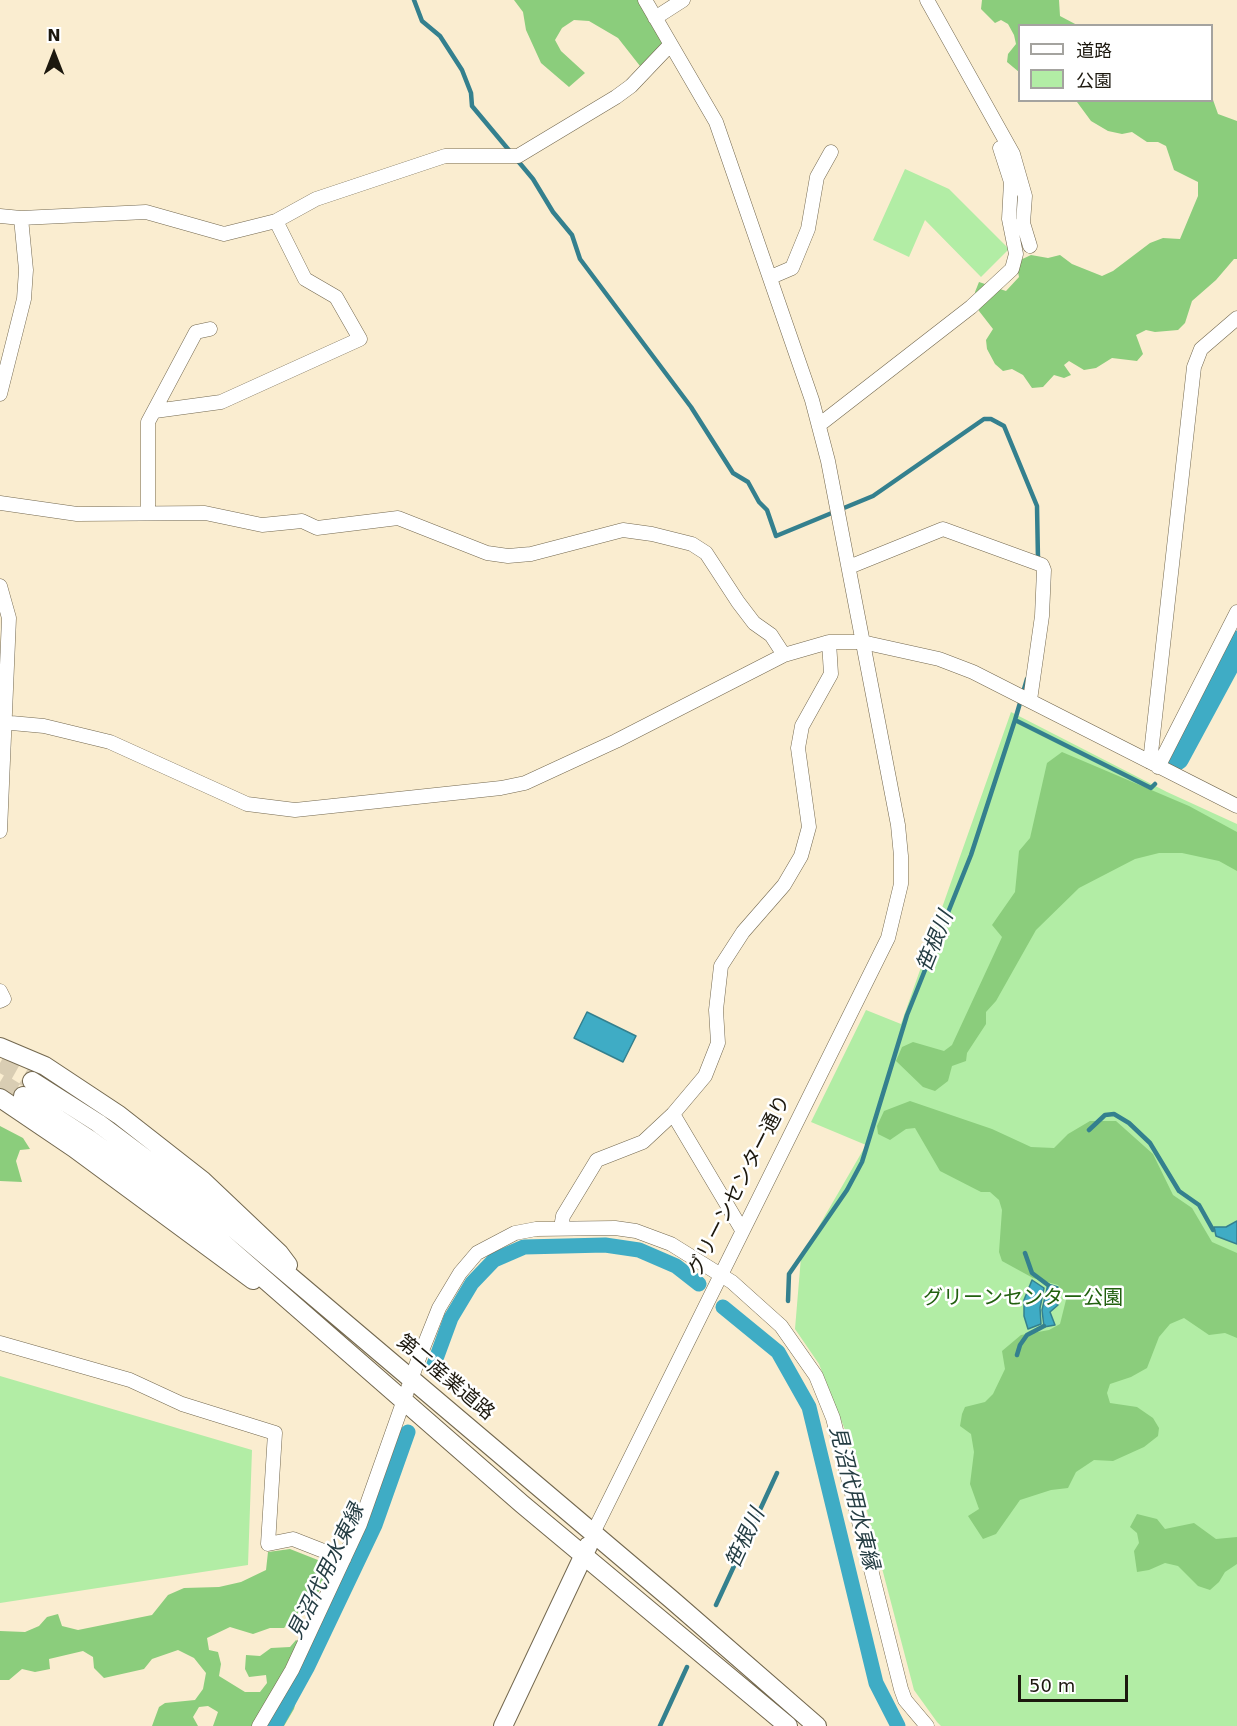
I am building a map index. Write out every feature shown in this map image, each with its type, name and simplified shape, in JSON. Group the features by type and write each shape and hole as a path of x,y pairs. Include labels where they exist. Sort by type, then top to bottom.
{"main road":[{"path":"0,1047 45,1066 119,1115 202,1180 279,1252 307,1291"},
{"name":"第二産業道路","path":"788,1726 583,1555 298,1307 146,1180 27,1088 98,1124 157,1167 412,1379 817,1726"},
{"path":"0,1098 74,1148 235,1269 298,1307"},
{"name":"グリーンセンター通り","path":"503,1726 593,1533"}],"street":[{"name":"グリーンセンター通り","path":"593,1533 742,1230 849,1021 888,938 897,911 902,856 849,567 819,425 801,363 716,122 645,0"},
{"path":"655,18 682,0"},
{"path":"927,0 1008,145 1025,196 1023,223 1030,246"},
{"path":"0,216 21,218 146,212 224,234 276,221 316,199 445,156 519,156 624,91 670,45"},
{"path":"819,425 971,307 1012,269 1016,254 1009,219 1011,182 1000,148 1008,145"},
{"path":"771,277 792,268 808,229 817,177 831,152"},
{"path":"0,394 24,298 26,270 21,218"},
{"path":"155,411 221,402 360,339 336,297 304,279 276,221"},
{"path":"1154,764 1194,367 1201,349 1237,318"},
{"path":"148,512 148,423 196,332 210,328"},
{"path":"0,503 78,514 205,513 262,525 302,521 317,528 398,518 487,553 508,556 531,555 623,530 652,534 692,544 706,553 754,623 771,635 784,655"},
{"path":"849,567 943,529 1042,565 1044,570 1042,616 1030,700"},
{"path":"0,586 9,618 0,831"},
{"path":"1154,764 1237,612"},
{"path":"3,722 44,726 110,742 247,804 295,810 501,788 525,783 616,741 784,655 829,642 862,642 939,659 973,672 1237,806"},
{"path":"561,1228 563,1216 597,1160 643,1143 673,1114 705,1076 718,1043 716,1011 721,966 743,932 784,885 801,856 809,826 798,748 802,726 831,674 829,642"},
{"path":"0,991 4,999 0,1001"},
{"path":"673,1114 742,1230"},
{"path":"259,1726 292,1670 360,1524 412,1379 450,1289 477,1253 515,1233 561,1228 636,1231 671,1244 721,1274 781,1326 816,1376 833,1418 901,1689 905,1700 927,1726"},
{"path":"0,1343 130,1380 182,1404 275,1433 268,1544 293,1539 344,1559"}],"green space":[{"path":"514,0 639,0 665,44 650,61 640,66 618,38 589,21 574,20 562,28 555,40 561,51 585,73 569,87 541,63 526,30 523,12"},
{"path":"982,0 1059,0 1060,16 1075,24 1018,24 1018,71 1007,62 1008,54 1016,44 1008,24 1001,20 995,23 981,9"},
{"path":"1213,100 1218,114 1237,121 1237,259 1234,259 1216,280 1192,301 1185,323 1178,330 1155,332 1146,330 1136,335 1143,354 1137,361 1112,358 1096,368 1084,370 1069,361 1064,365 1071,375 1064,378 1054,375 1043,387 1032,388 1023,375 1012,369 1003,371 995,364 987,349 986,340 993,329 979,311 975,292 979,282 1006,291 1019,277 1016,262 1031,255 1048,258 1060,255 1072,264 1102,276 1113,271 1150,243 1163,238 1180,239 1198,196 1198,182 1174,170 1166,146 1158,142 1147,142 1132,132 1122,134 1108,131 1091,121 1077,102 1213,102"},
{"path":"905,169 949,189 1009,249 981,277 925,220 909,257 873,240"},
{"name":"グリーンセンター公園","path":"1011,712 1167,792 1237,824 1237,1726 941,1726 914,1690 847,1435 819,1364 795,1329 801,1257 866,1145 811,1122 866,1010 901,1024"},
{"path":"1062,752 1189,806 1237,832 1237,871 1219,861 1182,853 1159,853 1135,859 1079,888 1036,930 996,1001 986,1012 986,1024 967,1053 966,1061 952,1066 948,1081 935,1091 923,1087 896,1061 902,1047 913,1042 944,1051 952,1045 1002,937 992,925 1015,892 1019,851 1030,838 1047,763"},
{"path":"910,1101 992,1129 1031,1147 1054,1148 1068,1134 1090,1121 1116,1121 1153,1154 1173,1195 1192,1208 1212,1242 1237,1253 1237,1338 1225,1333 1209,1335 1184,1318 1170,1324 1159,1337 1147,1368 1131,1377 1110,1384 1107,1393 1110,1403 1137,1407 1153,1418 1159,1428 1158,1436 1144,1447 1113,1461 1094,1460 1076,1472 1068,1488 1051,1490 1020,1500 996,1534 983,1539 968,1516 979,1509 970,1484 974,1452 971,1434 960,1426 962,1414 965,1407 985,1402 993,1394 1005,1369 1002,1351 1021,1335 1049,1330 1060,1324 1067,1296 1058,1285 1033,1278 1002,1261 999,1252 1002,1210 999,1200 990,1192 981,1192 940,1171 915,1128 906,1129 890,1140 878,1134 877,1126 884,1111"},
{"path":"0,1126 23,1138 30,1149 20,1150 16,1161 22,1182 0,1181"},
{"path":"0,1376 252,1450 248,1565 0,1603"},
{"path":"1137,1514 1157,1519 1165,1529 1194,1523 1216,1539 1237,1537 1237,1564 1225,1572 1210,1590 1198,1586 1178,1566 1165,1563 1137,1572 1134,1551 1139,1543 1137,1533 1130,1527"},
{"path":"290,1549 333,1566 322,1588 284,1628 270,1628 253,1634 230,1627 207,1638 209,1650 218,1652 221,1664 219,1676 245,1692 260,1692 267,1683 266,1675 249,1677 245,1669 246,1655 260,1656 271,1648 290,1647 296,1640 309,1650 294,1709 284,1726 213,1726 218,1712 208,1706 199,1707 193,1717 198,1726 152,1726 159,1707 165,1703 195,1700 203,1689 206,1673 194,1658 178,1650 152,1659 144,1669 104,1678 94,1668 93,1657 83,1651 49,1659 50,1669 35,1672 22,1669 9,1680 0,1680 0,1631 25,1632 39,1626 47,1617 58,1614 62,1626 78,1630 152,1615 168,1595 184,1588 219,1587 241,1582 266,1570 268,1552"}],"water":[{"path":"587,1012 636,1036 623,1062 574,1038"},
{"path":"1237,1221 1237,1244 1216,1236 1214,1227 1226,1227"},
{"path":"1032,1280 1044,1288 1040,1308 1041,1324 1028,1329 1024,1316 1024,1300"},
{"path":"1048,1284 1058,1287 1054,1299 1058,1305 1050,1312 1055,1325 1044,1327 1042,1310"}],"waterway":[{"path":"414,0 422,21 440,36 462,70 471,93 472,106 533,179 553,212 572,235 580,259 691,407 733,473 748,482 759,502 767,510 776,536 873,496 984,419 991,419 1004,426 1037,506 1038,560"},
{"name":"笹根川","path":"1176,757 1237,644"},
{"path":"1015,720 1027,679"},
{"name":"笹根川","path":"788,1301 789,1274 847,1190 862,1162 907,1015 971,855 1015,720 1151,788 1155,784"},
{"path":"1089,1130 1105,1115 1114,1114 1129,1123 1150,1143 1179,1191 1199,1205 1213,1230"},
{"name":"見沼代用水東縁","path":"433,1367 451,1318 472,1283 494,1260 524,1247 605,1245 639,1250 676,1266 699,1284"},
{"path":"1025,1253 1032,1273 1048,1285"},
{"name":"見沼代用水東縁","path":"723,1307 778,1352 809,1407 876,1683 898,1726"},
{"path":"1017,1355 1027,1335 1044,1326"},
{"name":"見沼代用水東縁","path":"275,1726 307,1668 375,1525 408,1432"},
{"name":"笹根川","path":"716,1605 777,1473"},
{"name":"笹根川","path":"660,1726 687,1667"}],"tunnel":[{"path":"0,1063 32,1081"},
{"path":"0,1082 23,1096"}]}
